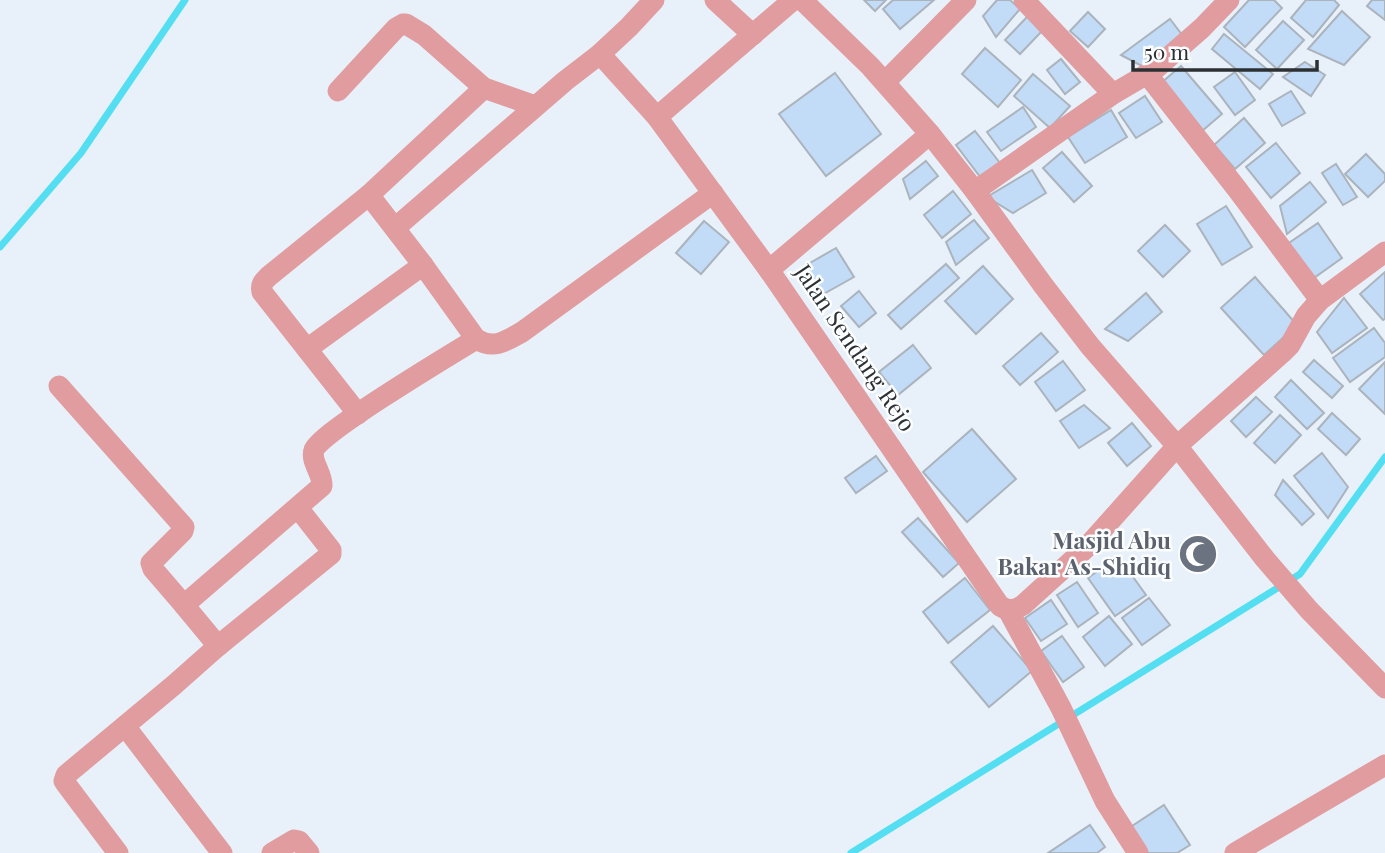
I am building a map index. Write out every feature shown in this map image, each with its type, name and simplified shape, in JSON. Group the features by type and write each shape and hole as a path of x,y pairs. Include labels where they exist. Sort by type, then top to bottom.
{"street":[{"path":"395,228 535,106 600,54 654,0"},
{"path":"715,0 753,35"},
{"path":"657,117 793,0"},
{"path":"802,0 885,82 930,134 1090,345 1177,446 1265,559 1309,610 1385,688"},
{"path":"885,82 966,0"},
{"path":"1024,0 1113,94"},
{"path":"975,191 1113,94 1154,70 1229,0"},
{"path":"338,91 396,28 403,24 424,35 484,88 535,106"},
{"name":"Jalan Sendang Rejo","path":"600,54 657,117 769,270 1000,606 1008,610 1079,743 1105,801 1138,853"},
{"path":"1147,74 1237,188 1320,300"},
{"path":"358,414 262,292 262,285 269,276 369,195 484,88"},
{"path":"769,270 930,134"},
{"path":"369,195 476,339 488,344 502,344 713,194"},
{"path":"1008,610 1023,606 1086,548 1177,446 1290,345 1306,316 1320,300 1385,251"},
{"path":"307,349 423,265"},
{"path":"184,605 323,486 313,454 314,447 321,440 476,339"},
{"path":"59,386 183,525 183,531 151,563 153,569 218,646"},
{"path":"118,853 64,778 218,646 331,554 331,550 298,508"},
{"path":"125,726 222,853"},
{"path":"1235,853 1385,765"},
{"path":"272,853 294,839 309,853"}],"building":[{"path":"864,0 886,0 875,11"},
{"path":"893,0 934,0 900,29 883,9"},
{"path":"997,0 1010,0 1020,9 996,37 983,16"},
{"path":"1249,0 1274,0 1282,8 1245,47 1224,27"},
{"path":"1306,0 1334,0 1339,5 1313,37 1291,18"},
{"path":"1372,0 1385,0 1385,20 1367,6"},
{"path":"1342,11 1370,37 1344,65 1308,49"},
{"path":"1088,12 1105,29 1088,47 1070,31"},
{"path":"1028,16 1043,30 1020,54 1005,40"},
{"path":"1170,19 1183,36 1142,66 1121,55"},
{"path":"1283,21 1304,40 1277,69 1256,50"},
{"path":"1224,34 1273,74 1260,89 1212,49"},
{"path":"985,48 1021,80 998,107 962,74"},
{"path":"1061,59 1080,82 1065,94 1047,70"},
{"path":"1305,62 1325,75 1311,96 1283,77"},
{"path":"1181,66 1222,114 1202,131 1161,83"},
{"path":"1235,72 1255,100 1235,115 1214,87"},
{"path":"835,73 881,134 826,176 779,114"},
{"path":"1033,74 1070,106 1050,128 1014,96"},
{"path":"1291,91 1305,113 1282,126 1269,104"},
{"path":"1145,96 1162,122 1136,138 1119,113"},
{"path":"1023,107 1036,127 1001,151 987,132"},
{"path":"1111,110 1127,137 1085,163 1068,137"},
{"path":"1244,118 1265,143 1235,169 1214,145"},
{"path":"975,131 1000,163 981,178 956,145"},
{"path":"1276,143 1300,173 1271,198 1246,167"},
{"path":"1062,152 1092,186 1074,202 1043,168"},
{"path":"1366,154 1385,174 1385,181 1368,197 1345,174"},
{"path":"926,161 938,176 910,199 903,179"},
{"path":"1336,164 1357,197 1343,205 1322,173"},
{"path":"1032,170 1046,193 1013,213 987,197"},
{"path":"1310,182 1326,202 1287,234 1280,206"},
{"path":"953,191 971,214 942,238 924,215"},
{"path":"1226,206 1252,247 1222,265 1197,224"},
{"path":"974,220 989,238 956,265 946,242"},
{"path":"704,221 729,242 701,274 676,253"},
{"path":"1318,223 1342,258 1311,280 1286,245"},
{"path":"1165,225 1190,251 1163,277 1138,251"},
{"path":"836,248 854,277 820,296 803,267"},
{"path":"946,264 959,278 901,329 888,315"},
{"path":"983,266 1013,299 976,334 945,301"},
{"path":"1385,272 1385,319 1383,320 1360,294"},
{"path":"1255,277 1297,325 1264,355 1221,308"},
{"path":"859,291 876,313 859,327 841,306"},
{"path":"1146,293 1162,312 1128,341 1105,329"},
{"path":"1344,298 1367,328 1332,353 1317,332"},
{"path":"1374,328 1385,343 1385,357 1350,382 1333,358"},
{"path":"1041,333 1058,352 1020,385 1003,366"},
{"path":"913,345 931,368 898,395 879,372"},
{"path":"1314,360 1343,386 1332,398 1303,372"},
{"path":"1063,361 1085,390 1056,411 1035,382"},
{"path":"1385,362 1385,414 1359,389"},
{"path":"1291,380 1324,413 1307,429 1275,397"},
{"path":"1256,397 1272,412 1246,437 1231,421"},
{"path":"1084,405 1110,428 1079,448 1060,421"},
{"path":"1332,413 1360,439 1346,455 1318,429"},
{"path":"1280,415 1301,435 1275,463 1254,443"},
{"path":"1132,423 1151,446 1127,466 1108,443"},
{"path":"972,429 1016,479 967,522 923,472"},
{"path":"1322,453 1348,487 1328,518 1294,476"},
{"path":"876,456 887,471 856,493 845,478"},
{"path":"1283,480 1314,514 1302,525 1275,495"},
{"path":"918,518 959,563 943,577 902,532"},
{"path":"1118,556 1146,595 1115,616 1088,578"},
{"path":"965,578 990,610 948,643 923,612"},
{"path":"1077,582 1098,613 1078,627 1057,595"},
{"path":"1149,598 1170,625 1142,645 1122,618"},
{"path":"1051,600 1067,624 1041,641 1025,618"},
{"path":"1109,616 1132,644 1105,666 1083,637"},
{"path":"993,626 1032,671 989,707 951,662"},
{"path":"1062,636 1084,667 1063,682 1041,651"},
{"path":"1164,805 1190,845 1177,853 1145,853 1129,828"},
{"path":"1090,825 1105,847 1097,853 1048,853"}],"waterway":[{"path":"0,247 81,153 185,0"},
{"path":"851,853 1300,574 1385,457"}],"place":[{"name":"Masjid Abu Bakar As-Shidiq","path":"1198,554"}]}
